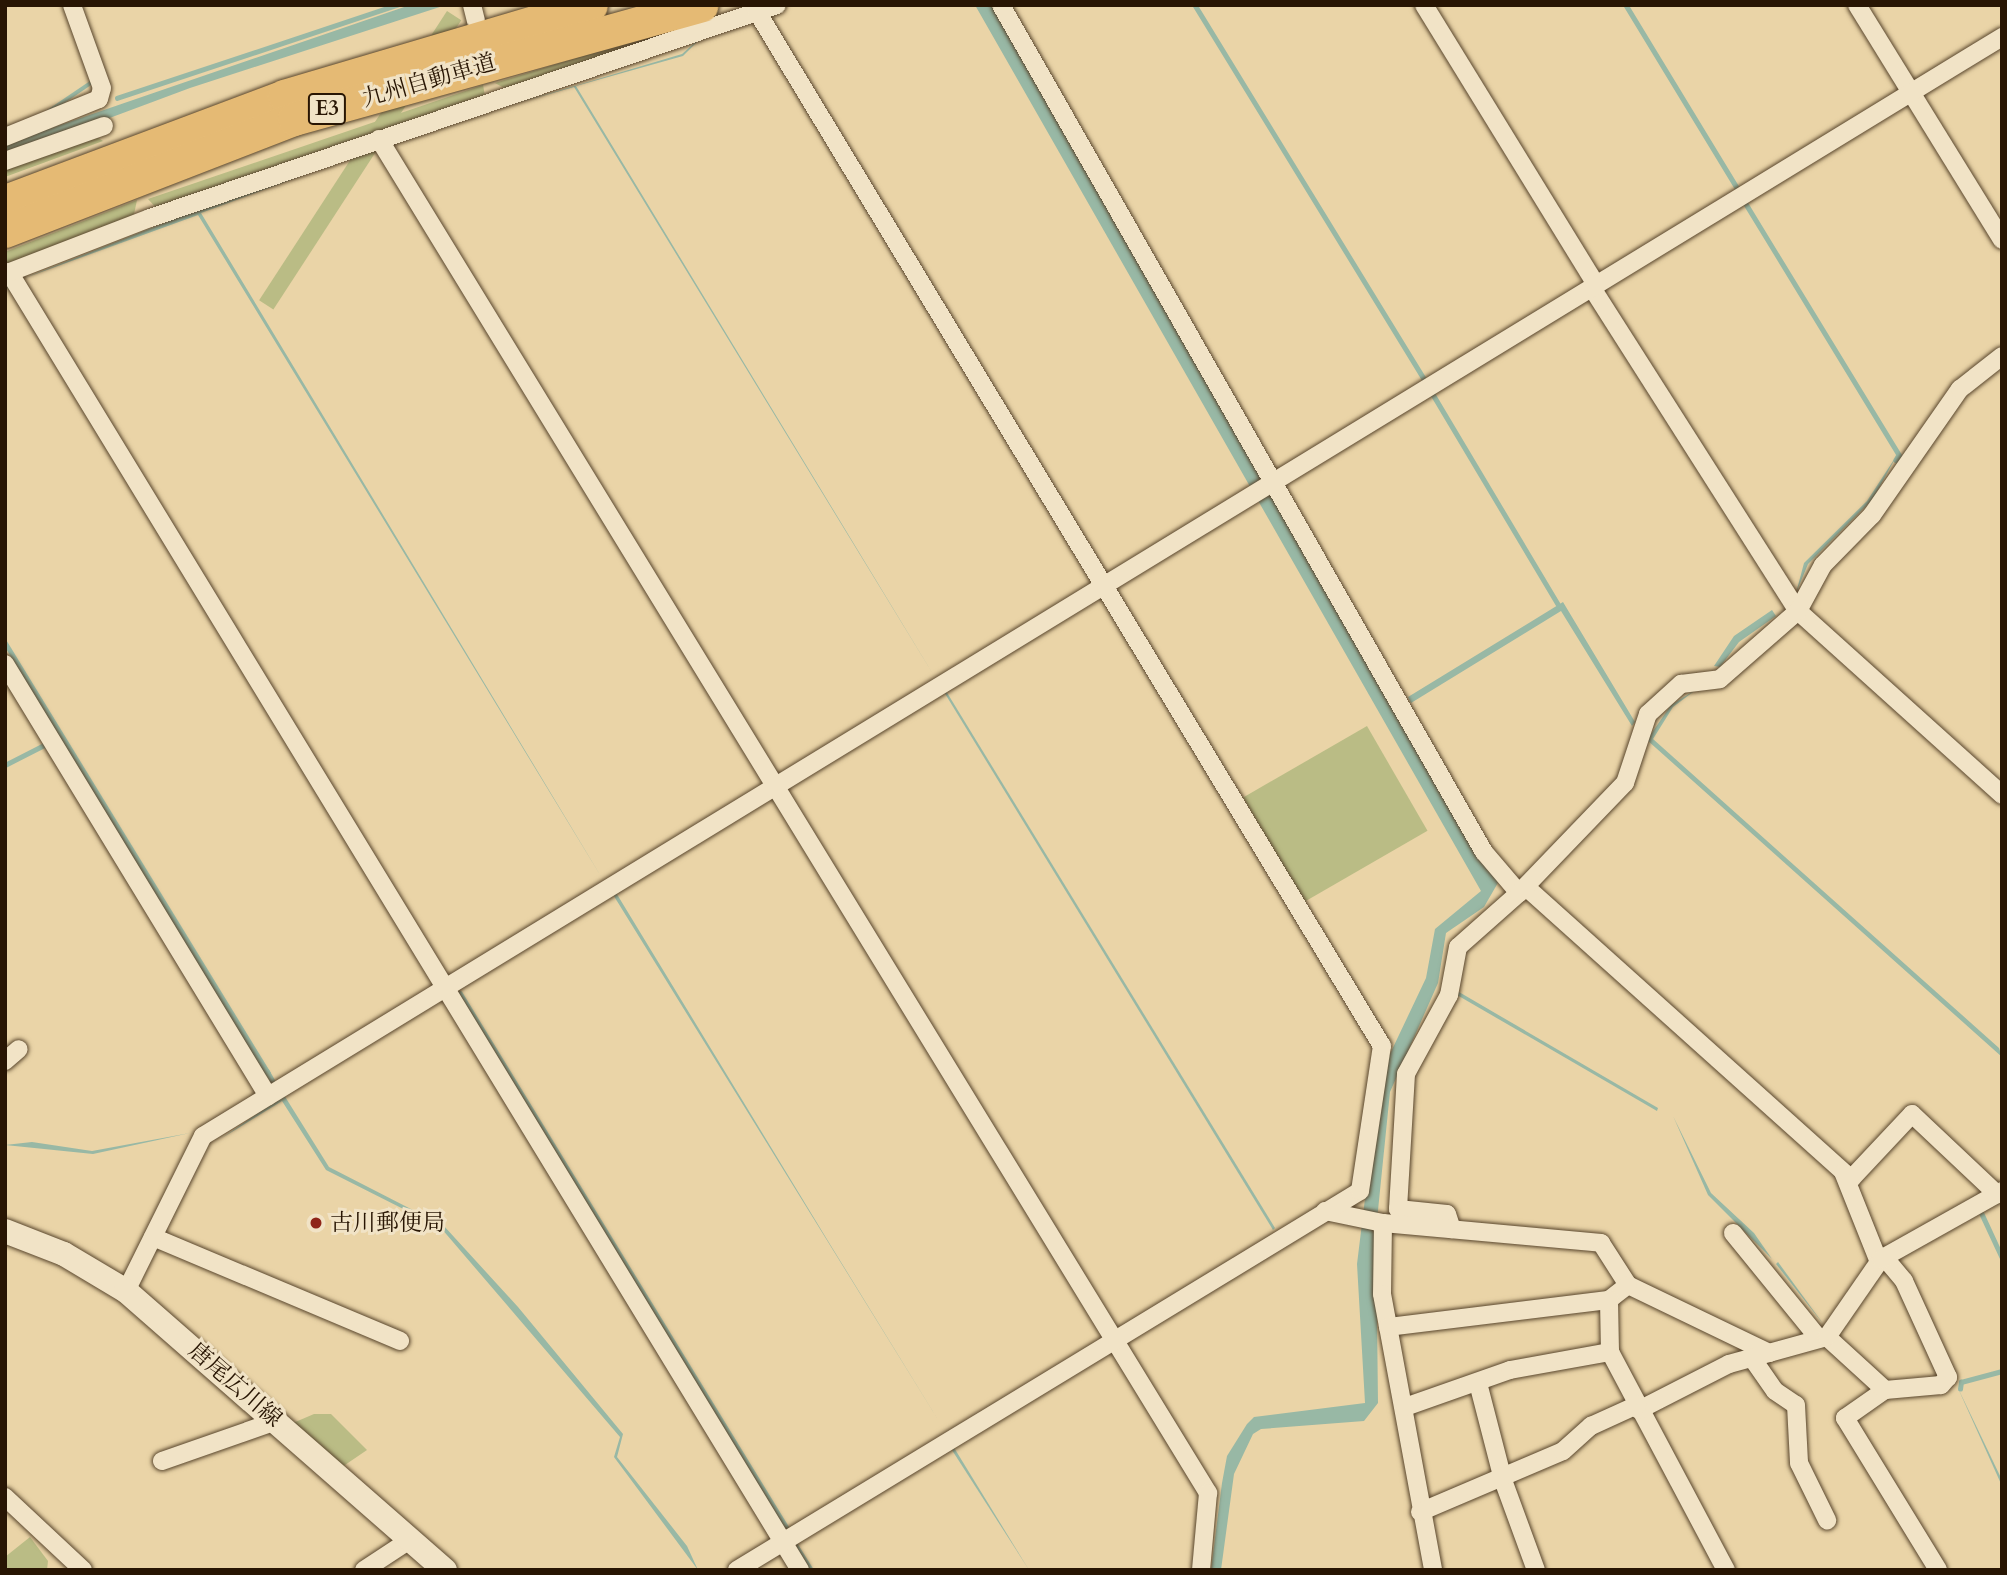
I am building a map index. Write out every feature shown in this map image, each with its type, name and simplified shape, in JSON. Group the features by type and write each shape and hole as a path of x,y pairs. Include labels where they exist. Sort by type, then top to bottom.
{"highway":[{"name":"九州自動車道","path":"5,201 284,96 591,5"},
{"name":"九州自動車道","path":"5,231 294,119 701,5"}],"main road":[{"name":"唐尾広川線","path":"5,1231 64,1254 126,1291 445,1570"}],"street":[{"path":"5,137 99,99 102,88 72,5"},
{"path":"1001,5 1484,852 1522,890 1851,1179 1912,1114 1999,1193 1882,1259 1823,1338 1761,1356 1638,1407 1503,1480 1420,1512"},
{"path":"1424,5 1594,287 1798,611 2002,795"},
{"path":"1857,5 2002,240"},
{"path":"737,1570 782,1542 1114,1338 1360,1191 1382,1046 1106,585 770,7 693,30 675,43 492,91 379,139 7,273 782,1542 800,1570"},
{"path":"126,1291 203,1136 2002,37"},
{"path":"5,161 104,126"},
{"path":"379,139 1208,1493 1201,1570"},
{"path":"1452,1229 1447,1214 1398,1209 1406,1074 1449,995 1458,947 1522,890 1625,783 1648,715 1681,684 1720,679 1798,611 1823,565 1872,515 1960,389 2002,356"},
{"path":"5,664 268,1096"},
{"path":"1843,1172 1882,1259 1904,1281 1948,1377 1941,1385 1885,1390 1845,1418 1938,1570"},
{"path":"1325,1210 1383,1223 1601,1243 1628,1285 1761,1356 1774,1391 1797,1405 1799,1463 1827,1520"},
{"path":"1383,1223 1378,1249 1388,1327 1405,1407 1420,1512 1433,1570"},
{"path":"1733,1233 1823,1338 1885,1390"},
{"path":"153,1237 400,1341"},
{"path":"1388,1327 1609,1300 1628,1285"},
{"path":"1609,1300 1609,1352 1726,1570"},
{"path":"1405,1407 1478,1383 1609,1352"},
{"path":"1478,1383 1503,1480 1536,1570"},
{"path":"162,1461 276,1421"},
{"path":"5,1497 83,1570"},
{"path":"364,1570 411,1539"}],"green space":[{"path":"447,11 461,20 273,310 259,300"},
{"path":"657,33 661,36 508,90 495,83"},
{"path":"483,85 485,96 159,211 148,199"},
{"path":"97,137 103,141 5,177 5,165"},
{"path":"137,200 133,219 5,266 5,252"},
{"path":"1367,726 1428,831 1304,902 1243,798"},
{"path":"314,1414 331,1414 367,1450 342,1467 293,1423"},
{"path":"30,1537 48,1561 47,1570 5,1570 5,1557"}],"shaded area":[{"path":"410,5 446,5 190,88 5,157 5,144"},
{"path":"975,5 994,5 1499,881 1484,907 1446,933 1438,983 1390,1092 1376,1230 1378,1403 1364,1421 1261,1429 1253,1434 1234,1474 1221,1570 1211,1570 1222,1483 1227,1456 1247,1424 1254,1417 1365,1403 1357,1264 1377,1101 1389,1056 1426,978 1435,929 1481,891"},
{"path":"707,32 683,56 576,86 936,679 574,87 497,109 682,54"},
{"path":"90,81 92,84 17,135 15,132"},
{"path":"320,169 201,213 605,883 198,215 22,279 271,181"},
{"path":"1897,455 1873,499 1808,564 1796,593 1804,563 1867,501"},
{"path":"1563,602 1635,722 1632,726 1561,611 1411,703 1408,697"},
{"path":"1772,610 1776,616 1739,642 1720,667 1714,666 1734,636"},
{"path":"5,638 271,1073 266,1076 5,647"},
{"path":"1697,689 1673,707 1653,739 1999,1048 2002,1057 1647,740 1671,705"},
{"path":"946,691 1275,1228 1273,1230 944,692"},
{"path":"615,891 828,1241 945,1431 612,893"},
{"path":"1459,992 1658,1108 1657,1111 1457,995"},
{"path":"284,1095 329,1167 444,1226 518,1307 623,1434 617,1457 687,1546 698,1570 614,1457 620,1437 441,1228 326,1170 282,1101 222,1138"},
{"path":"1673,1116 1711,1193 1754,1233 1772,1259 1708,1195"},
{"path":"190,1133 93,1154 5,1145 32,1142 92,1151"},
{"path":"1778,1262 1824,1325 1776,1264"},
{"path":"1957,1386 2002,1480 2002,1486"},
{"path":"953,1446 1029,1570 950,1447"}],"waterway":[{"path":"117,98 397,5"},
{"path":"1195,5 1427,383"},
{"path":"1626,5 1739,191"},
{"path":"1743,199 1899,455 1896,460"},
{"path":"1431,391 1560,607"},
{"path":"5,765 44,745"},
{"path":"460,993 787,1528"},
{"path":"267,1071 277,1088"},
{"path":"1982,1214 2002,1257"},
{"path":"1960,1389 1961,1382 2002,1371"},
{"path":"795,1544 811,1570"}],"place":[{"name":"古川郵便局","path":"316,1223"}]}
